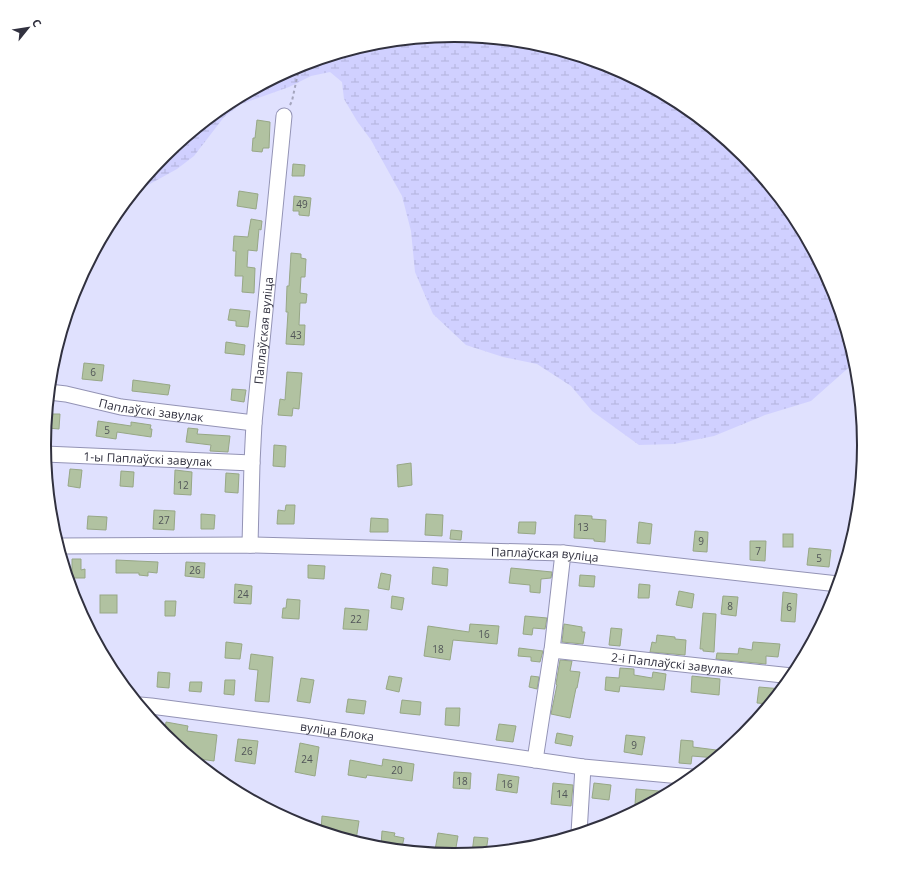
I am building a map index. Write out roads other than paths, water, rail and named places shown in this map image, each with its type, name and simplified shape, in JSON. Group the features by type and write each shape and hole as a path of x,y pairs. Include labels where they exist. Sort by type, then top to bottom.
{"street":[{"name":"Паплаўская вуліца","path":"250,545 254,422 284,116"},
{"name":"Паплаўскі завулак","path":"54,393 121,407 254,422"},
{"name":"1-ы Паплаўскі завулак","path":"51,454 252,463"},
{"name":"Паплаўская вуліца","path":"64,546 250,545 563,553 833,583"},
{"path":"535,760 552,650 563,553"},
{"name":"2-і Паплаўскі завулак","path":"552,650 785,675"},
{"name":"вуліца Блока","path":"147,706 304,726 583,767 683,776"},
{"path":"579,828 583,767"}]}
